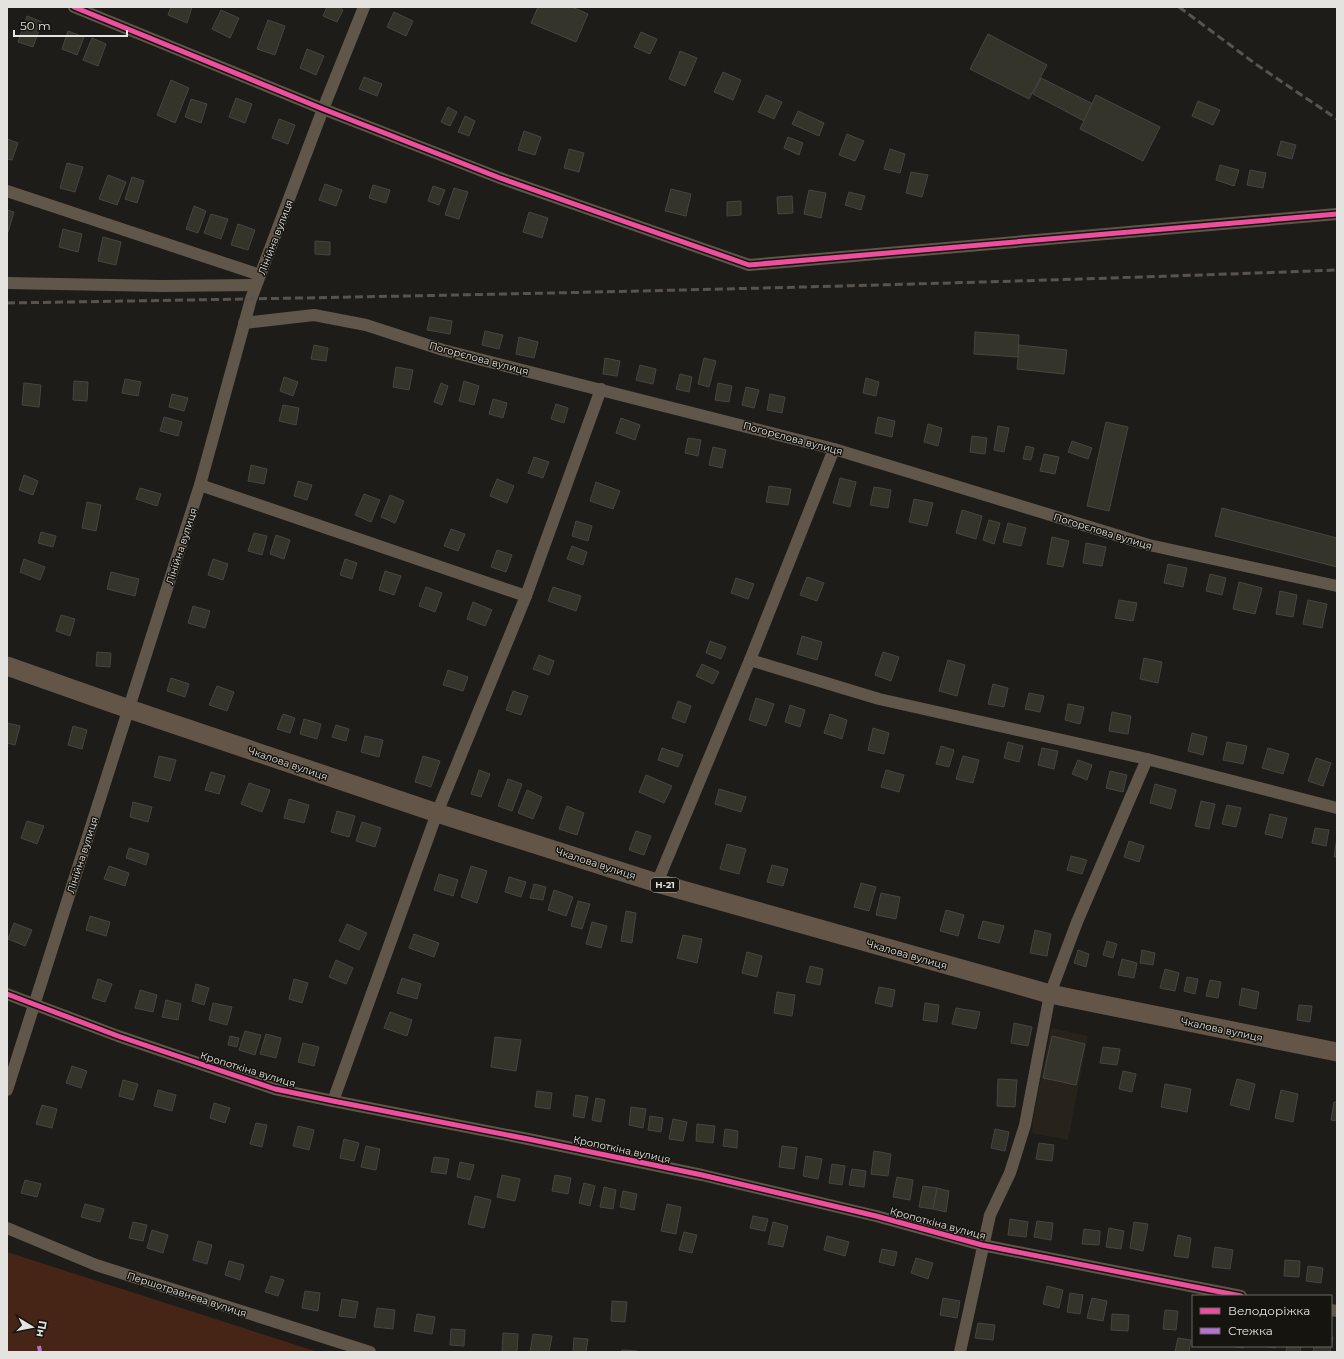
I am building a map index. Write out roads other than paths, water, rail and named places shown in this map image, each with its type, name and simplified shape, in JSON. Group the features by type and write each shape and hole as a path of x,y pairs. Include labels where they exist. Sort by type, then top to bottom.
{"main road":[{"name":"Чкалова вулиця","path":"7,666 129,709 437,813 657,883 1050,994 1337,1052"}],"street":[{"path":"74,7 323,109 500,178 749,265 1337,214"},
{"name":"Лінійна вулиця","path":"7,1090 200,485 251,299 323,109 364,7"},
{"path":"7,191 258,280"},
{"path":"7,283 162,286 258,280"},
{"name":"Погорєлова вулиця","path":"244,323 314,316 366,325 443,350 834,449 1149,545 1337,586"},
{"path":"333,1101 437,813 526,596 601,389"},
{"path":"657,883 750,660 834,449"},
{"path":"200,485 526,596"},
{"path":"750,660 879,699 1147,759 1337,808"},
{"path":"960,1352 982,1245 990,1215 1010,1173 1025,1125 1050,994 1077,922 1147,759"},
{"name":"Кропоткіна вулиця","path":"7,994 118,1036 275,1089 702,1174 876,1216 982,1245 1236,1295"},
{"name":"Першотравнева вулиця","path":"7,1228 96,1265 370,1352"}],"railway":[{"path":"1179,7 1257,65 1337,119"},
{"path":"7,303 672,290 1337,270"}]}
